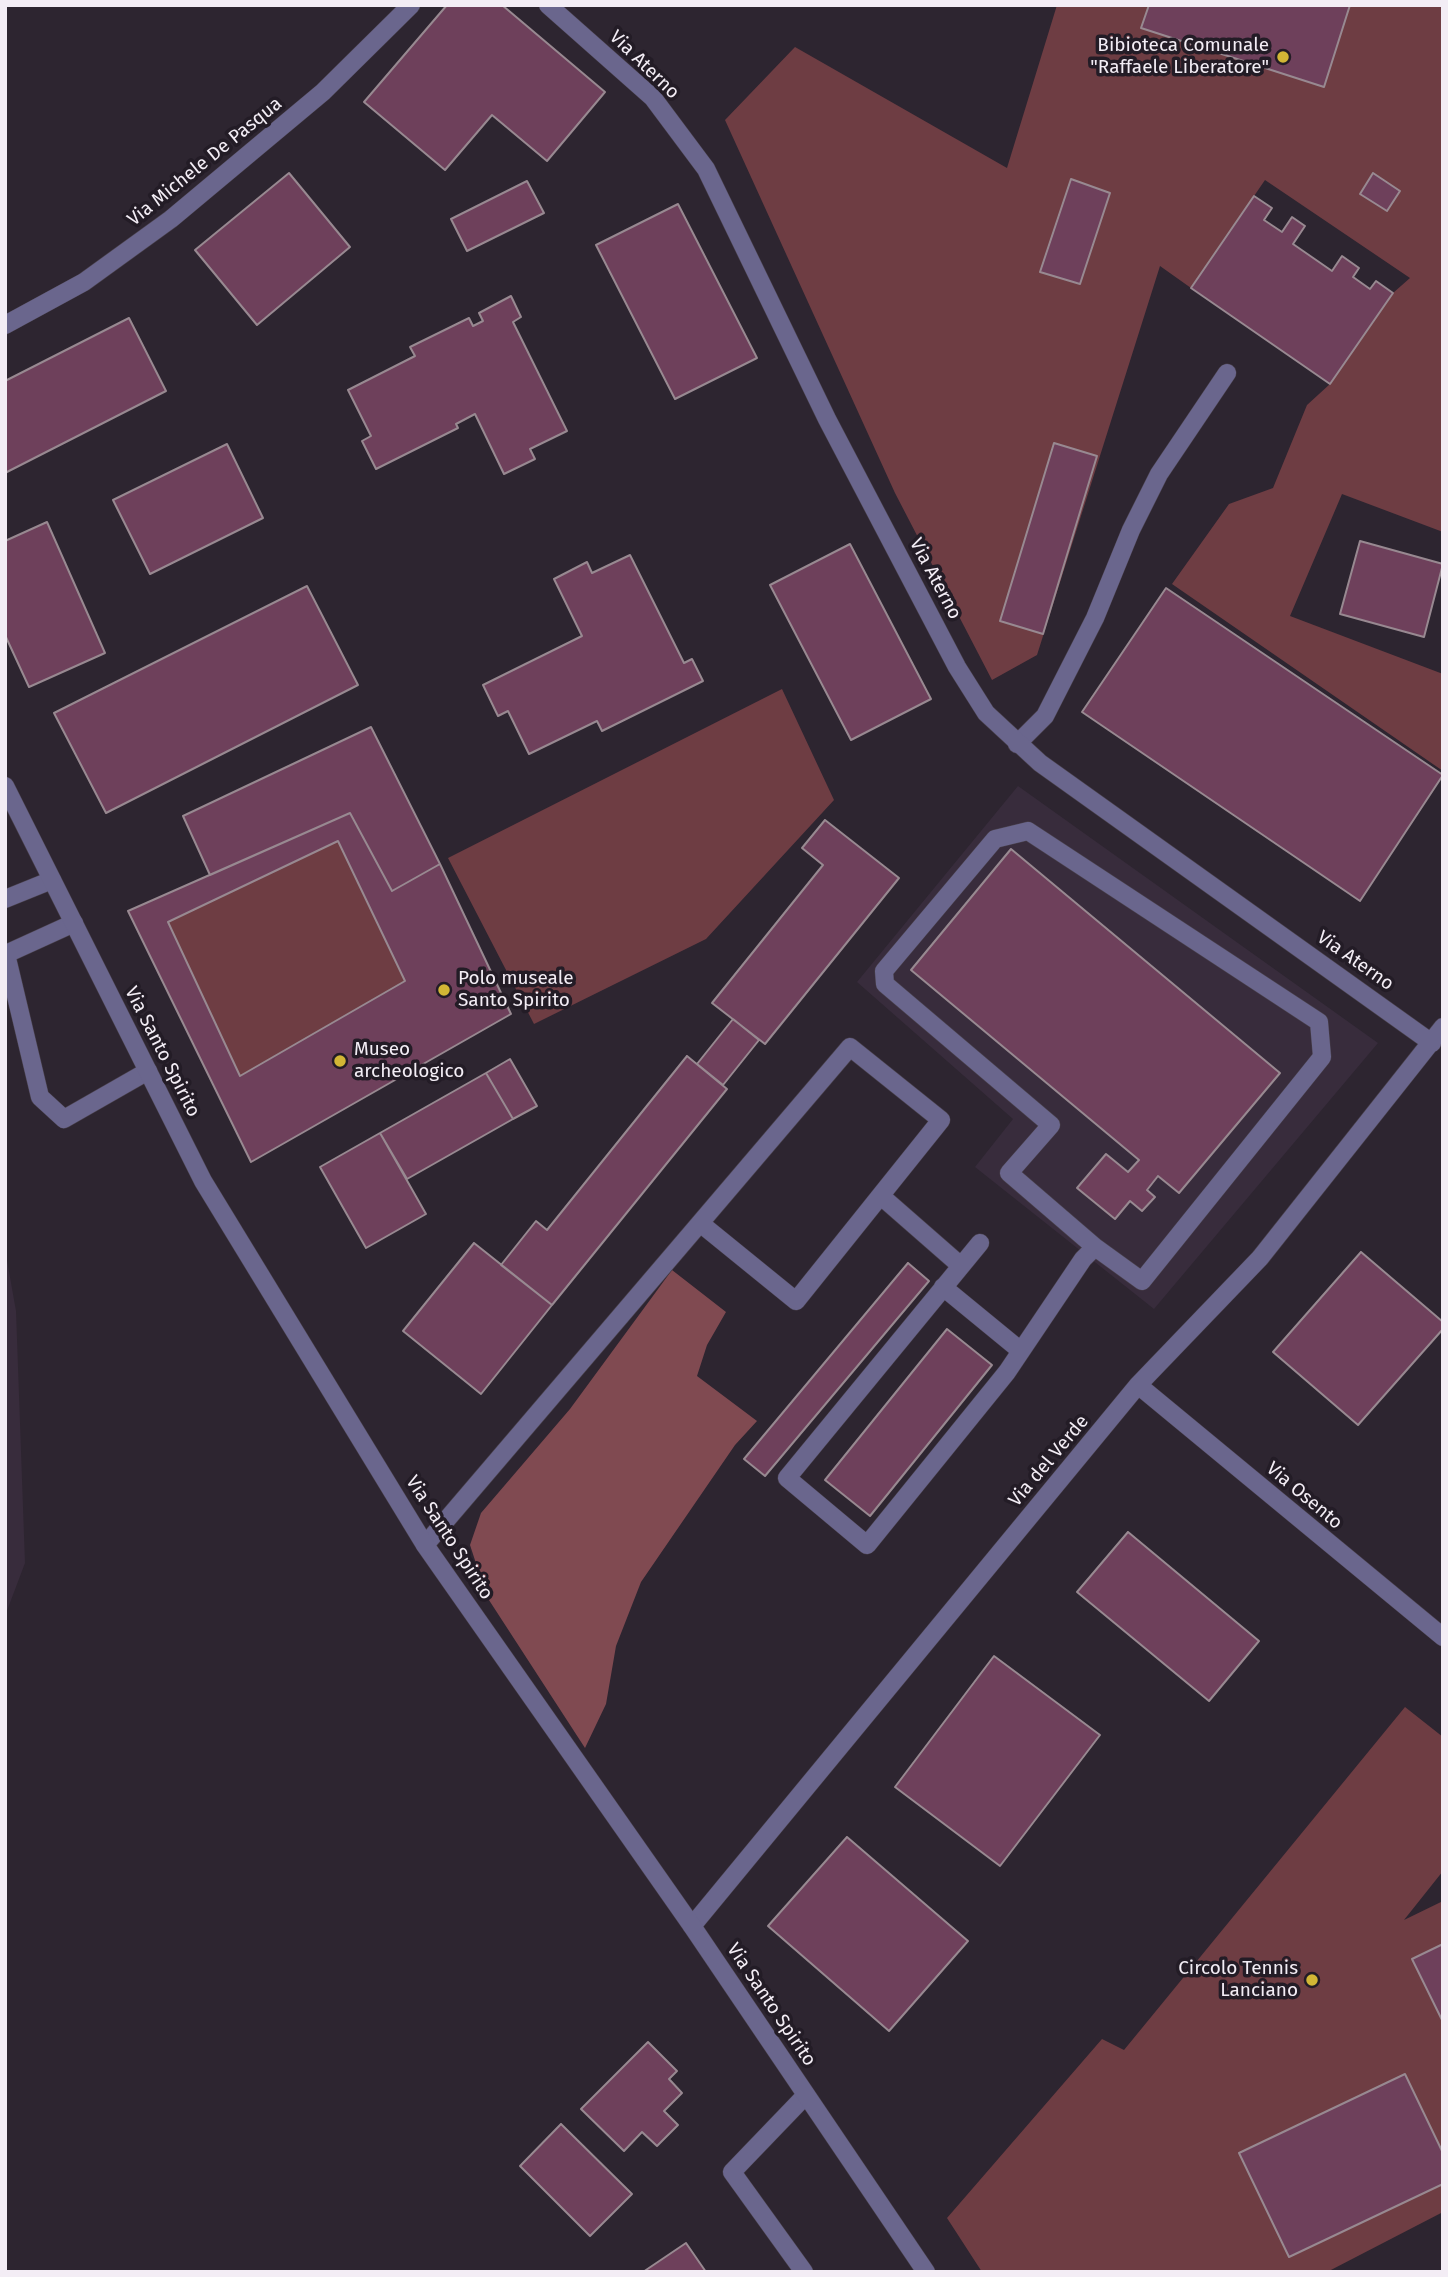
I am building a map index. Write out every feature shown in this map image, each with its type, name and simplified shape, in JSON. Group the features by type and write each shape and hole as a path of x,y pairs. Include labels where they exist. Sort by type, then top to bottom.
{"street":[{"name":"Via Michele De Pasqua","path":"5,325 85,282 171,219 323,92 411,5"},
{"name":"Via Aterno","path":"548,5 653,97 706,169 827,419 957,667 986,713 1017,744 1432,1042"},
{"path":"1017,744 1045,716 1095,618 1131,530 1159,474 1227,373"},
{"name":"Via Santo Spirito","path":"5,786 203,1181 425,1545 692,1926 926,2272"},
{"path":"1028,831 1319,1022 1322,1057 1142,1281 1095,1247 1009,1173 1051,1125 885,984 884,971 995,839 1010,834 1028,831"},
{"path":"5,900 52,880"},
{"path":"74,923 6,954 40,1097 64,1119 148,1071"},
{"name":"Via del Verde","path":"692,1926 1138,1385 1260,1258 1443,1027"},
{"path":"425,1545 850,1047 941,1119 796,1301 700,1223"},
{"path":"881,1196 961,1266"},
{"path":"980,1242 786,1478 867,1545 1021,1351 1083,1259 1095,1247"},
{"path":"943,1287 1021,1351"},
{"name":"Via Osento","path":"1138,1385 1443,1637"},
{"path":"804,2272 732,2172 806,2095"}],"shaded area":[{"path":"1057,5 1443,5 1443,532 1342,494 1290,616 1443,674 1443,771 1172,584 1229,504 1273,488 1307,405 1330,384 1393,293 1410,278 1265,180 1191,288 1160,266 1037,655 992,680 895,493 725,120 795,47 1007,168"},
{"path":"782,689 834,800 706,939 534,1024 448,858"},
{"path":"1018,786 1378,1043 1154,1309 975,1167 1013,1119 857,982"},
{"path":"338,841 405,981 240,1076 168,922"},
{"path":"5,1249 16,1311 25,1563 5,1616"},
{"path":"672,1270 726,1312 707,1345 697,1376 757,1421 735,1445 641,1582 616,1646 606,1704 585,1748 487,1597 470,1545 481,1513 570,1409"},
{"name":"Circolo Tennis Lanciano","path":"1405,1707 1443,1737 1443,1871 1404,1920 1443,1901 1443,2212 1327,2272 982,2272 947,2218 1102,2039 1124,2050"}],"building":[{"path":"447,5 502,5 605,92 547,161 492,115 445,170 364,102"},
{"name":"Bibioteca Comunale \"Raffaele Liberatore\"","path":"1149,5 1350,5 1324,87 1141,28"},
{"path":"289,173 350,247 257,325 195,250"},
{"path":"1373,173 1400,191 1387,211 1360,194"},
{"path":"1071,179 1110,193 1080,284 1040,272"},
{"path":"527,181 544,213 467,251 451,219"},
{"path":"1254,196 1272,208 1264,220 1282,232 1292,217 1305,226 1293,244 1332,271 1342,256 1359,268 1353,277 1370,289 1376,281 1393,293 1330,384 1191,288"},
{"path":"678,204 757,358 675,399 596,245"},
{"path":"511,296 521,317 513,322 567,431 530,449 535,459 504,474 475,414 456,424 458,428 376,469 362,441 371,436 348,390 415,356 410,347 469,318 473,326 483,321 479,313"},
{"path":"129,318 166,391 5,473 5,381"},
{"path":"1054,443 1097,456 1043,634 1000,621"},
{"path":"227,444 263,518 150,574 113,500"},
{"path":"47,522 105,653 29,687 5,635 5,541"},
{"path":"1360,541 1443,564 1424,637 1340,614"},
{"path":"850,544 931,699 851,740 770,585"},
{"path":"630,555 684,663 692,659 703,681 602,731 597,721 529,754 508,711 498,716 483,685 582,636 554,579 587,562 592,573"},
{"path":"307,586 358,685 106,813 54,713"},
{"path":"1166,588 1443,775 1360,901 1082,712"},
{"path":"371,727 440,864 392,891 350,813 210,875 183,816"},
{"name":"Polo museale Santo Spirito","path":"350,813 392,891 440,864 511,1014 251,1162 128,911","holes":["338,841 405,981 240,1076 168,922"]},
{"path":"825,820 899,878 765,1044 712,1003 823,865 802,848"},
{"path":"1011,849 1280,1073 1179,1193 1158,1176 1147,1190 1155,1197 1142,1211 1130,1201 1115,1219 1077,1188 1106,1154 1128,1172 1139,1160 911,970"},
{"path":"733,1019 759,1040 723,1085 697,1064"},
{"path":"687,1056 727,1089 552,1305 501,1265 536,1221 547,1230"},
{"path":"510,1059 537,1106 513,1119 486,1073"},
{"path":"486,1073 513,1119 407,1179 380,1133"},
{"path":"380,1133 426,1214 366,1248 320,1167"},
{"path":"474,1243 552,1305 481,1394 403,1331"},
{"path":"1361,1252 1443,1322 1443,1329 1358,1425 1273,1352"},
{"path":"908,1263 929,1281 765,1476 744,1459"},
{"path":"947,1329 992,1365 870,1516 825,1480"},
{"path":"1128,1532 1259,1641 1209,1701 1077,1592"},
{"path":"994,1656 1100,1735 1000,1866 895,1787"},
{"path":"847,1837 968,1941 889,2031 768,1926"},
{"path":"1443,1944 1443,2022 1412,1959"},
{"path":"648,2042 677,2071 669,2079 682,2093 664,2111 678,2125 657,2146 642,2132 624,2151 581,2109"},
{"path":"1405,2074 1443,2153 1443,2184 1289,2257 1239,2153"},
{"path":"561,2124 632,2194 590,2236 520,2166"},
{"path":"686,2243 706,2272 643,2272"}],"place":[{"name":"Bibioteca Comunale \"Raffaele Liberatore\"","path":"1283,57"},
{"name":"Polo museale Santo Spirito","path":"444,990"},
{"name":"Museo archeologico","path":"340,1061"},
{"name":"Circolo Tennis Lanciano","path":"1312,1980"}]}
